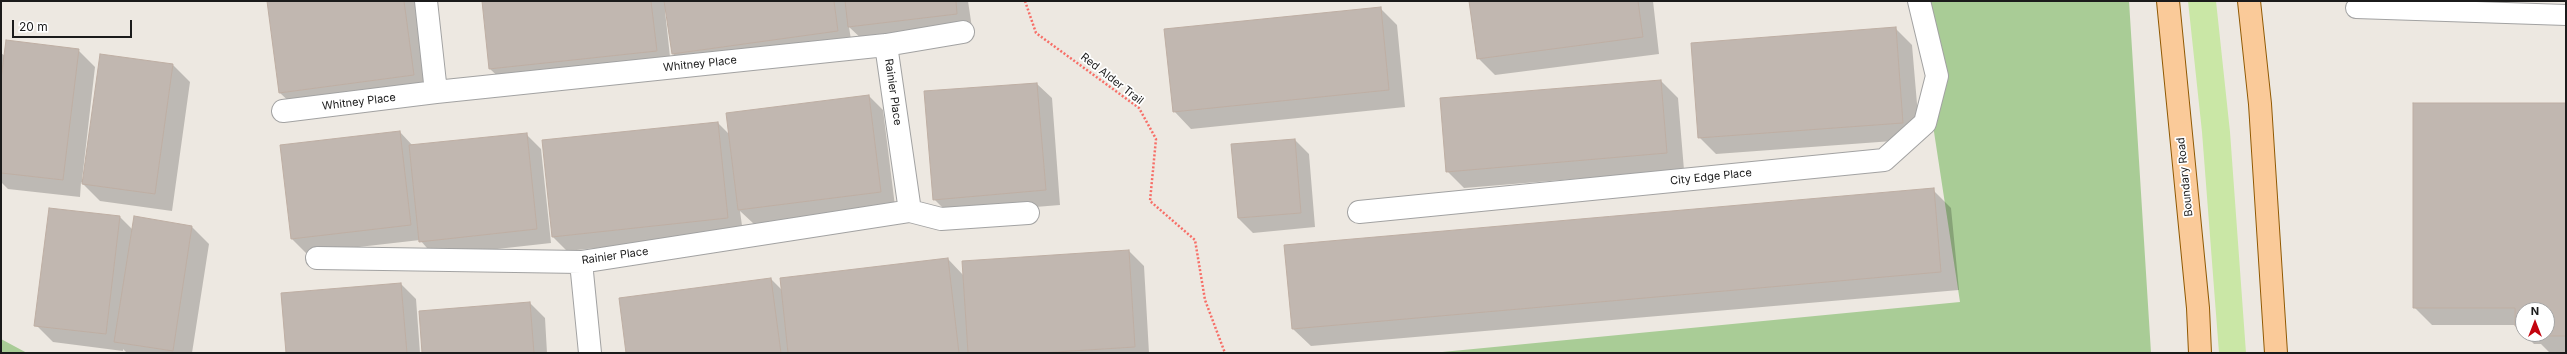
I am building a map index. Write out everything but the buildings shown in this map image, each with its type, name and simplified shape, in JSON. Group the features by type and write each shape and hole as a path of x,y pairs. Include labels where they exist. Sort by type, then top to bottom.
{"main road":[{"name":"Boundary Road","path":"2168,1 2198,308 2200,353"},
{"path":"2249,1 2260,112 2276,353"}],"street":[{"path":"426,1 436,92"},
{"name":"City Edge Place","path":"1359,212 1884,160 1925,123 1937,76 1919,1"},
{"name":"Whitney Place","path":"283,111 436,92 886,45 963,32"},
{"name":"Rainier Place","path":"886,45 910,211"},
{"name":"Rainier Place","path":"317,258 582,262 910,211 941,219 1028,213"},
{"path":"582,262 590,353"}],"lane":[{"path":"2356,8 2566,14"}],"path":[{"name":"Red Alder Trail","path":"1025,1 1036,33 1139,108 1156,138 1150,201 1195,240 1205,300 1225,353"}],"green space":[{"path":"1914,1 2129,1 2151,353 1432,353 1960,302"},
{"path":"2188,1 2216,1 2230,132 2246,353 2219,353 2202,132"},
{"path":"1,339 27,353 1,353"}]}
